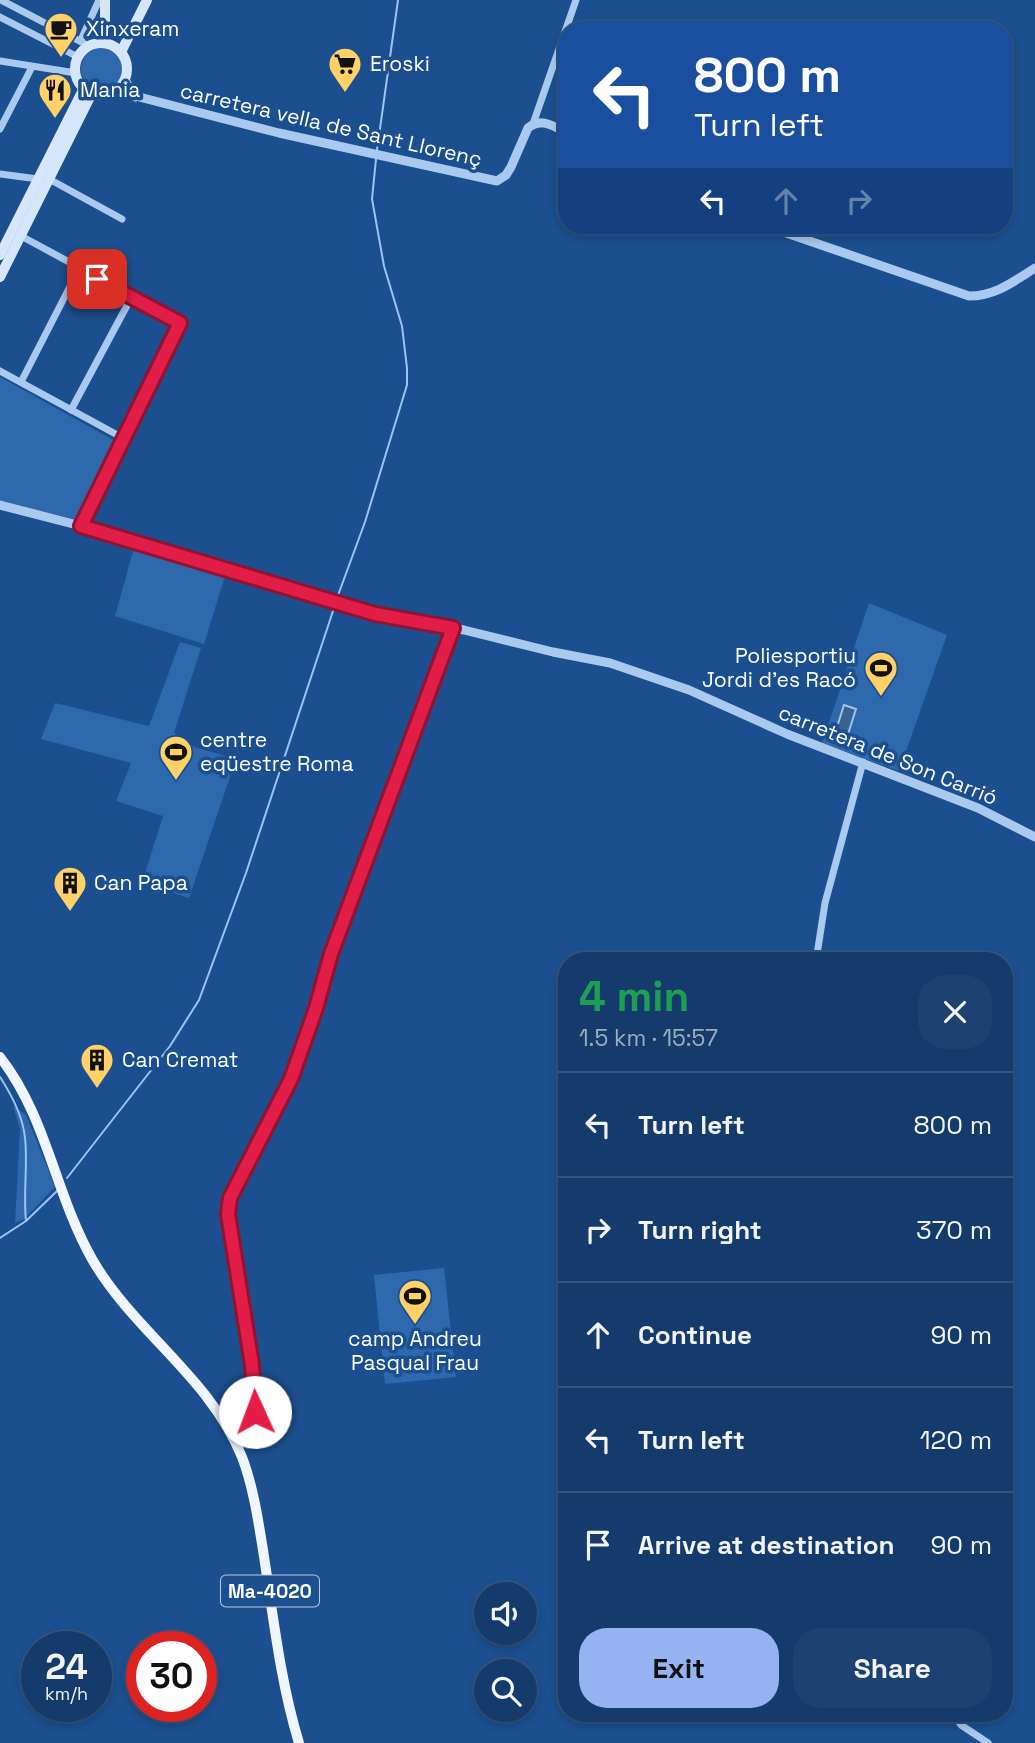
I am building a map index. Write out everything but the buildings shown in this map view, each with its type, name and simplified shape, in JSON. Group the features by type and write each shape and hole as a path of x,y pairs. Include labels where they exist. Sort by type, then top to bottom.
{"main road":[{"path":"101,43 105,34 105,0"},
{"path":"121,52 147,0"},
{"path":"85,43 101,43 112,45 121,52 128,70 125,80 116,91 100,95 88,91 76,73 78,57 85,43"},
{"path":"0,255 44,179 88,91"},
{"path":"0,277 21,236 44,179"},
{"name":"Ma-4020","path":"0,1056 30,1105 70,1212 92,1258 115,1293 208,1396 225,1421 242,1456 252,1492 283,1671 299,1743"}],"street":[{"path":"1,0 85,43 99,0"},
{"path":"569,21 576,0"},
{"path":"0,17 78,57"},
{"path":"558,52 533,124 549,124 558,128"},
{"path":"0,61 76,73"},
{"path":"0,130 32,67"},
{"path":"125,80 135,97"},
{"name":"carretera vella de Sant Llorenç","path":"116,91 497,181 506,175 528,128 533,124"},
{"path":"0,174 44,179 122,219"},
{"path":"791,235 969,296 985,296 1035,268"},
{"path":"21,236 180,323 81,526"},
{"path":"21,382 79,269"},
{"path":"71,410 131,298"},
{"path":"0,371 123,438"},
{"name":"carretera de Son Carrió","path":"0,505 81,526 375,614 453,628 610,663 689,690 787,734 978,808 1035,837"},
{"path":"234,1441 246,1436 255,1412 250,1351 228,1214 230,1198 291,1079 316,1008 331,954 453,628"},
{"path":"817,952 825,903 863,762"},
{"path":"959,1722 988,1743"}],"shaded area":[{"path":"102,48 117,54 123,69 117,84 102,90 87,84 81,69 87,54"},
{"path":"0,377 115,441 116,444 76,522 0,503"},
{"path":"134,548 226,573 204,644 115,616"},
{"name":"Poliesportiu Jordi d'es Racó","path":"869,603 947,635 899,771 822,743"},
{"name":"centre eqüestre Roma","path":"180,642 201,648 174,733 191,746 236,759 189,898 142,883 163,816 116,801 131,763 41,739 55,703 149,726"},
{"path":"844,705 856,709 848,734 836,730"},
{"path":"13,1106 26,1115 55,1187 24,1219 15,1223 20,1129"},
{"name":"camp Andreu Pasqual Frau","path":"444,1268 456,1377 385,1384 374,1275"}],"waterway":[{"path":"377,150 398,0"},
{"path":"337,598 365,522 407,385 402,326 384,266 372,199 376,159"},
{"path":"67,1178 170,1046 199,1000 246,873 334,608"},
{"path":"0,1077 22,1122 26,1159 26,1221 0,1238"},
{"path":"26,1221 57,1191"}],"place":[{"name":"Xinxeram","path":"61,59"},
{"name":"Eroski","path":"345,94"},
{"name":"Mania","path":"55,120"},
{"name":"Poliesportiu Jordi d'es Racó","path":"881,698"},
{"name":"centre eqüestre Roma","path":"176,782"},
{"name":"Can Papa","path":"70,913"},
{"name":"Can Cremat","path":"97,1090"},
{"name":"camp Andreu Pasqual Frau","path":"415,1326"}],"route":[{"path":"97,279 180,323 81,526 375,614 453,628 331,954 316,1008 291,1079 230,1198 228,1214 252,1365 255,1412"}]}
